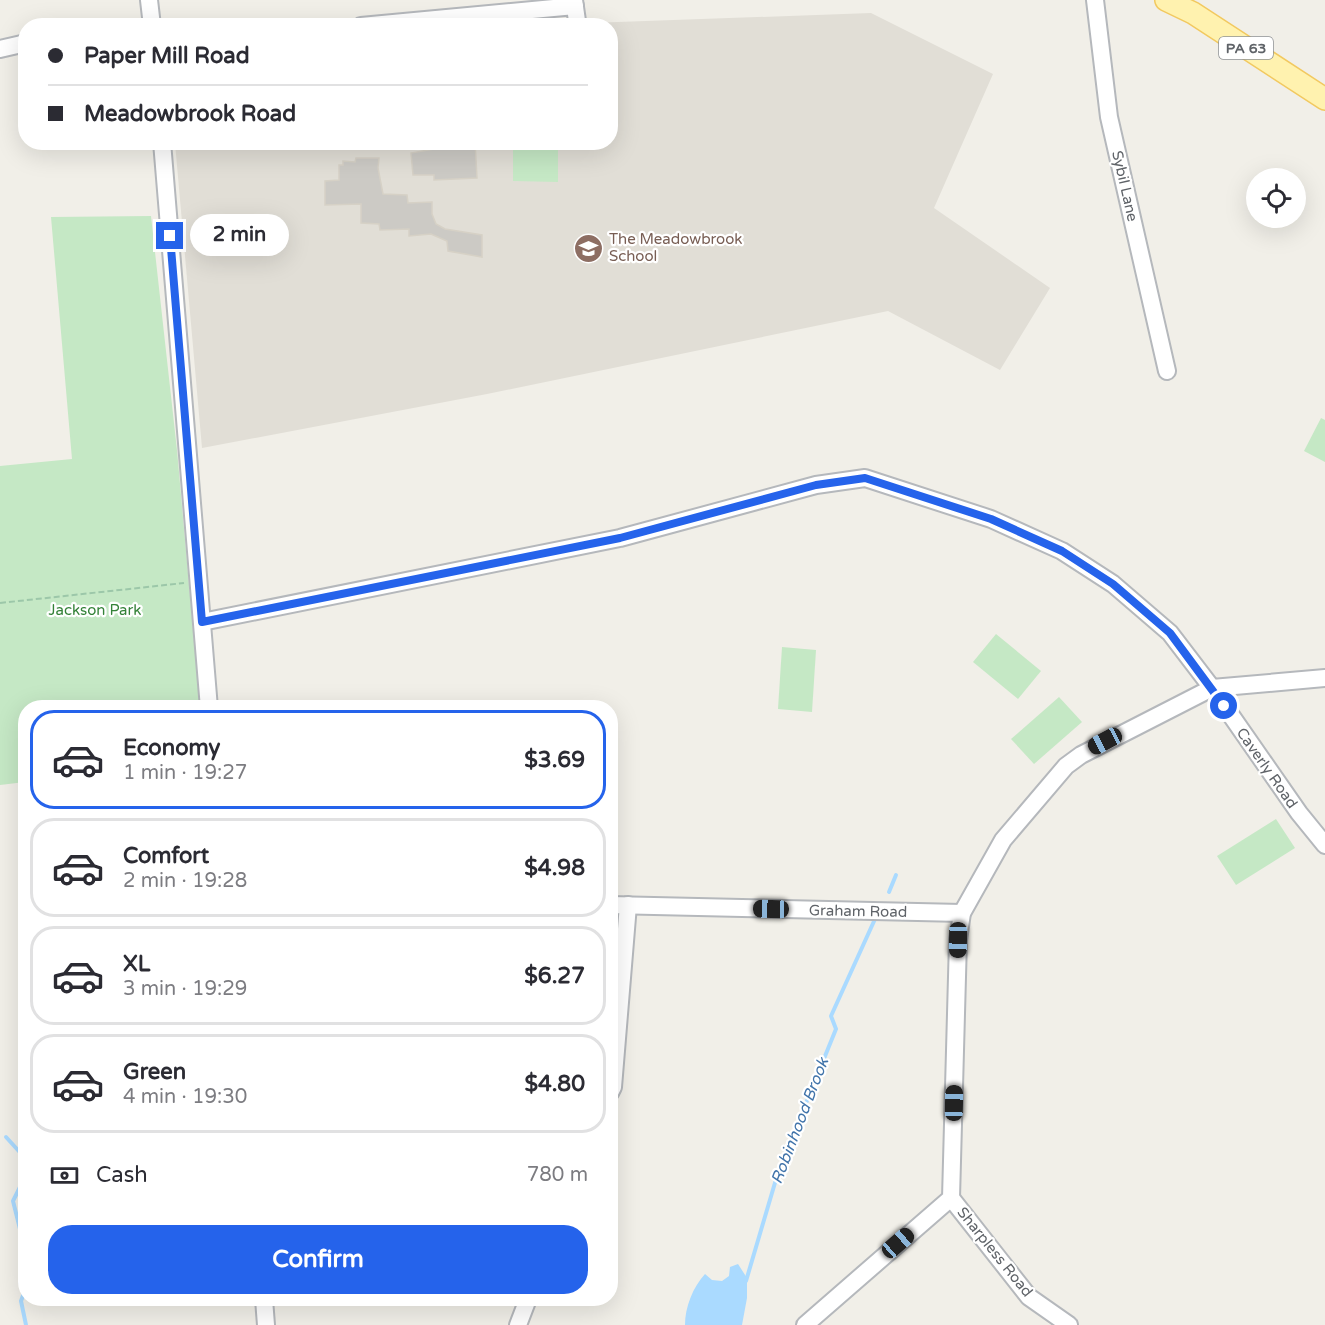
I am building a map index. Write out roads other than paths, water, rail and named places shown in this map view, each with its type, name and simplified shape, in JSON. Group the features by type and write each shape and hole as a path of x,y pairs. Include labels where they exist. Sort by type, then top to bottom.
{"main road":[{"name":"PA 63","path":"1166,0 1192,13 1325,99"}],"street":[{"path":"149,0 151,18"},
{"name":"Sybil Lane","path":"1095,0 1109,117 1167,371"},
{"path":"479,18 575,9"},
{"path":"0,49 18,45"},
{"path":"163,150 207,700"},
{"name":"Caverly Road","path":"202,622 620,538 816,485 865,478 991,519 1062,551 1113,584 1170,633 1212,688 1299,813 1325,845"},
{"path":"805,1325 951,1198 958,940 962,913 1003,840 1066,766 1088,751 1212,688 1325,678"},
{"name":"Graham Road","path":"618,905 962,913"},
{"path":"618,1027 628,906"},
{"name":"Sharpless Road","path":"951,1198 1029,1297 1069,1325"},
{"path":"265,1306 266,1325"},
{"path":"518,1325 525,1306"}],"water":[{"path":"738,1264 747,1278 747,1298 742,1325 685,1325 690,1298 705,1274 712,1280 722,1281 729,1276 730,1267"}],"waterway":[{"name":"Robinhood Brook","path":"889,892 896,875"},
{"name":"Robinhood Brook","path":"746,1281 777,1176 789,1143 799,1132 806,1103 836,1029 831,1016 875,919"},
{"path":"6,1137 18,1150"},
{"path":"18,1191 13,1201 18,1221"},
{"path":"22,1306 26,1325"}],"place":[{"name":"The Meadowbrook School","path":"588,248"}],"park label":[{"name":"Jackson Park","path":"95,610"}]}
